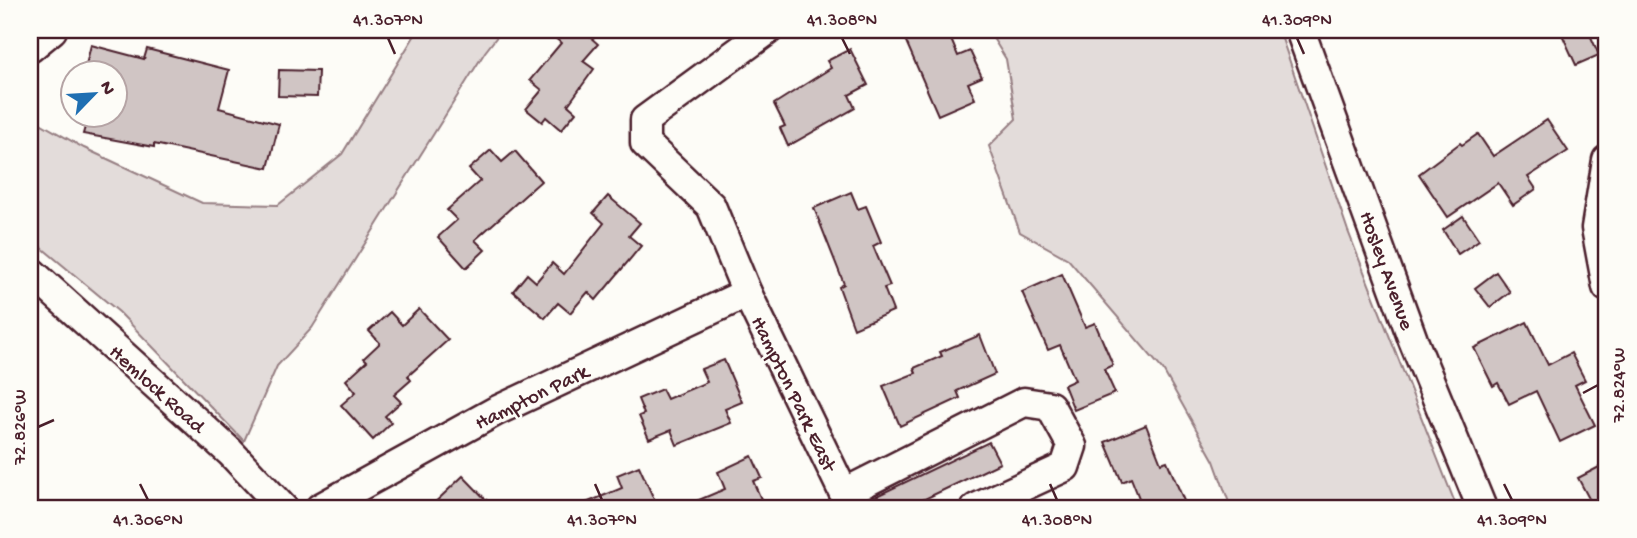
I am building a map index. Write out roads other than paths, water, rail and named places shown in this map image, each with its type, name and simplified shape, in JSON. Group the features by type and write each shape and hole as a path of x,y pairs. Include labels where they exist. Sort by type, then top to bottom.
{"street":[{"path":"30,48 52,30"},
{"name":"Hampton Park East","path":"768,30 645,120 645,143 711,206 747,293 848,500 1024,402 1050,406 1072,446 1065,467 976,508"},
{"name":"Hosley Avenue","path":"1300,30 1413,340 1482,508"},
{"path":"1607,160 1596,228 1607,287"},
{"name":"Hemlock Road","path":"30,271 230,452 283,508"},
{"name":"Hampton Park","path":"320,508 496,411 747,293"}]}
